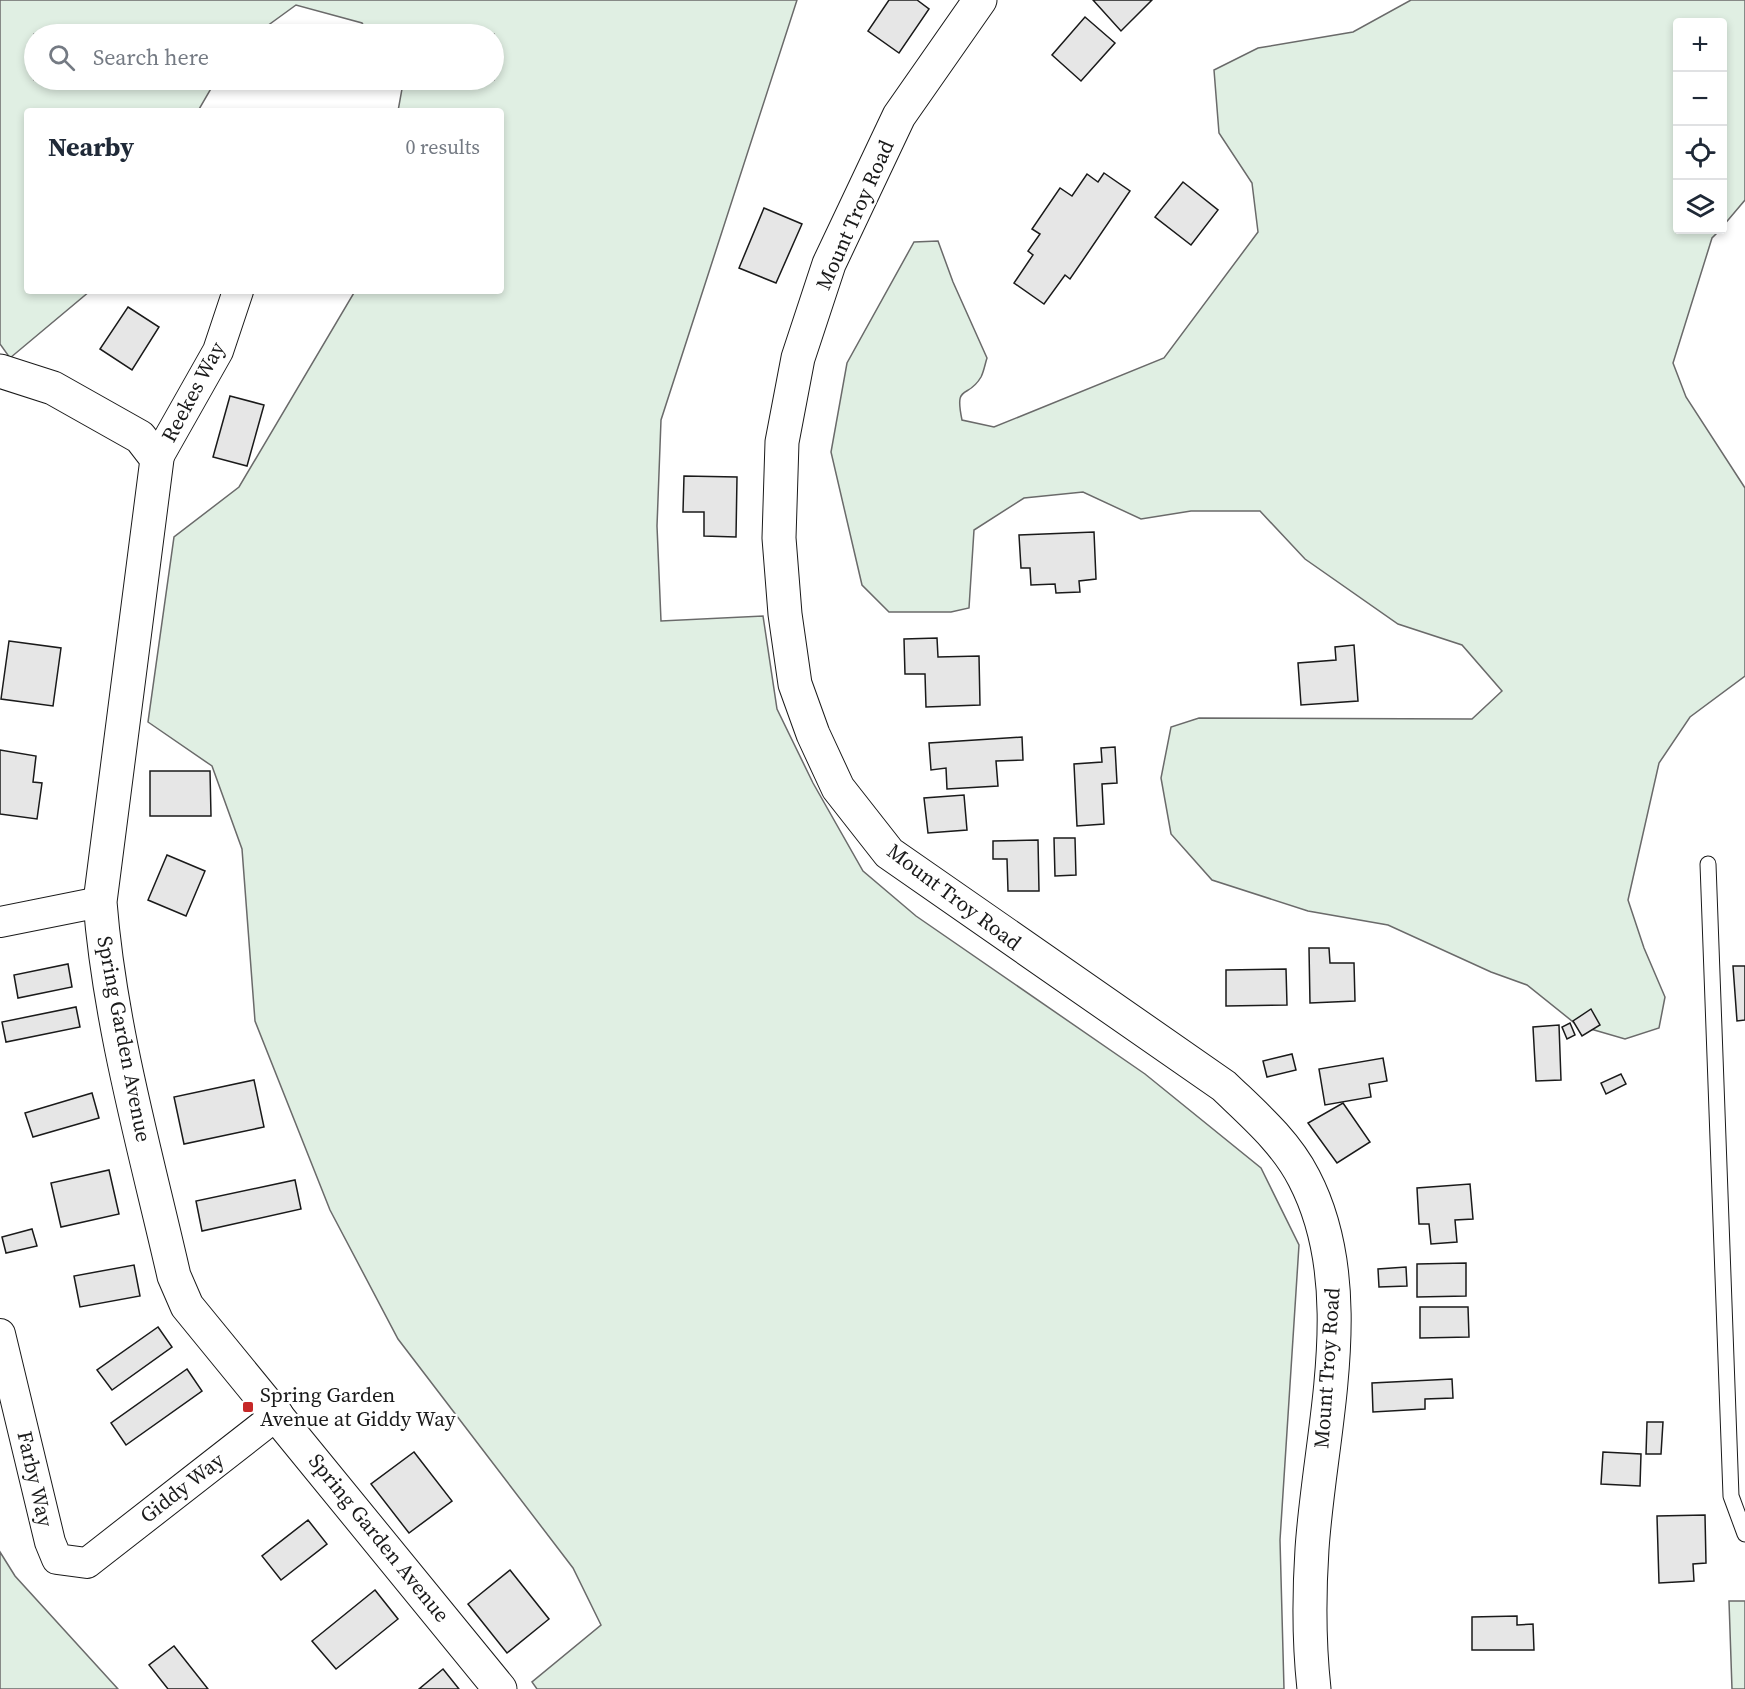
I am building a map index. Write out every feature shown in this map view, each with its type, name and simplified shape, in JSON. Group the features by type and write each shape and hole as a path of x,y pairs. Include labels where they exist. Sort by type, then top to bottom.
{"street":[{"name":"Mount Troy Road","path":"980,0 899,116 829,264 798,358 782,442 779,538 785,614 795,684 813,734 838,788 889,853 1224,1086 1273,1133 1304,1177 1326,1230 1333,1278 1332,1359 1312,1549 1310,1651 1314,1689"},
{"name":"Reekes Way","path":"157,459 218,351 237,294"},
{"path":"3,370 52,388 140,437 157,459"},
{"name":"Spring Garden Avenue","path":"157,459 100,902 104,948 118,1030 174,1276 187,1306 278,1414 500,1689"},
{"path":"0,922 100,902"},
{"name":"Farby Way","path":"0,1334 50,1542 57,1559 87,1563"},
{"name":"Giddy Way","path":"87,1563 278,1414"}],"lane":[{"path":"1708,864 1731,1496 1745,1534"}],"green space":[{"path":"0,0 797,0 661,420 657,526 661,621 763,616 777,709 813,783 863,871 916,916 1145,1074 1261,1168 1299,1245 1280,1540 1284,1689 537,1689 532,1682 601,1625 573,1568 398,1339 330,1210 255,1021 242,849 212,766 148,722 174,537 239,487 353,294 504,294 504,108 399,108 402,90 504,90 504,24 363,24 296,5 270,24 24,24 24,90 210,90 200,108 24,108 24,294 86,294 10,358 0,344"},
{"path":"1411,0 1745,0 1745,200 1727,221 1727,18 1673,18 1673,234 1716,234 1712,238 1673,363 1686,397 1745,488 1745,676 1690,717 1659,763 1628,900 1644,948 1665,997 1659,1028 1625,1039 1577,1025 1527,985 1491,972 1388,925 1308,911 1212,880 1171,834 1161,778 1171,727 1199,718 1472,719 1502,691 1462,645 1398,624 1305,559 1260,511 1191,511 1141,519 1083,492 1024,498 974,530 969,608 951,612 889,612 862,585 831,452 847,363 914,242 938,241 953,282 987,358 981,377 961,396 962,420 994,427 1164,358 1258,232 1252,183 1219,133 1214,70 1258,48 1353,32"},
{"path":"0,1552 15,1576 118,1689 0,1689"},
{"path":"1729,1601 1745,1601 1745,1689 1732,1689"}],"building":[{"path":"889,0 917,0 929,9 899,53 868,31"},
{"path":"1093,0 1152,0 1121,31"},
{"path":"1085,17 1115,43 1081,81 1052,55"},
{"path":"1104,173 1130,191 1070,279 1065,275 1044,304 1014,283 1033,255 1028,251 1040,234 1032,229 1060,188 1072,196 1087,174 1098,182"},
{"path":"1183,182 1218,210 1191,245 1155,217"},
{"path":"764,208 802,224 776,283 739,268"},
{"path":"128,307 159,327 132,370 100,349"},
{"path":"230,396 264,405 247,466 213,457"},
{"path":"684,476 737,477 736,537 704,536 704,512 683,512"},
{"path":"1094,532 1096,579 1079,581 1080,592 1056,593 1055,584 1031,585 1030,568 1021,568 1019,535"},
{"path":"937,638 938,657 979,656 980,705 926,707 925,674 905,674 904,639"},
{"path":"9,641 61,648 53,706 1,699"},
{"path":"1354,645 1358,701 1301,705 1298,663 1336,660 1335,647"},
{"path":"1022,737 1023,760 996,761 998,786 947,789 946,768 931,770 929,743"},
{"path":"1115,747 1117,783 1102,784 1104,824 1077,826 1074,764 1102,762 1101,748"},
{"path":"0,750 36,756 33,782 42,783 37,819 0,814"},
{"path":"150,771 210,771 211,816 150,816"},
{"path":"964,795 967,830 928,833 924,798"},
{"path":"1054,838 1075,838 1076,875 1055,876"},
{"path":"1038,840 1039,891 1008,891 1007,859 993,859 993,841"},
{"path":"167,855 205,871 186,916 148,900"},
{"path":"1309,948 1329,948 1330,963 1354,963 1355,1001 1310,1003"},
{"path":"68,964 72,987 18,998 14,975"},
{"path":"1733,966 1745,966 1745,1020 1737,1021"},
{"path":"1286,969 1287,1005 1226,1006 1226,970"},
{"path":"76,1007 80,1027 6,1042 2,1022"},
{"path":"1591,1009 1600,1025 1582,1036 1573,1021"},
{"path":"1570,1023 1575,1035 1567,1039 1562,1027"},
{"path":"1559,1025 1561,1080 1536,1081 1533,1027"},
{"path":"1292,1054 1296,1070 1267,1077 1263,1061"},
{"path":"1383,1058 1387,1081 1369,1084 1371,1097 1325,1105 1319,1069"},
{"path":"1621,1074 1626,1084 1606,1094 1601,1083"},
{"path":"254,1080 264,1127 184,1144 174,1097"},
{"path":"92,1093 99,1118 33,1137 25,1113"},
{"path":"1343,1103 1370,1142 1337,1163 1308,1123"},
{"path":"109,1170 119,1214 61,1227 51,1183"},
{"path":"295,1180 301,1209 202,1231 196,1201"},
{"path":"1470,1184 1473,1219 1455,1220 1457,1242 1431,1244 1429,1224 1419,1224 1417,1188"},
{"path":"32,1229 37,1246 6,1253 2,1237"},
{"path":"1466,1263 1466,1296 1417,1297 1417,1264"},
{"path":"134,1265 140,1296 80,1307 74,1276"},
{"path":"1406,1267 1407,1286 1379,1287 1378,1269"},
{"path":"1420,1307 1468,1307 1469,1337 1420,1338"},
{"path":"158,1327 172,1347 112,1390 97,1370"},
{"path":"187,1369 202,1391 126,1445 111,1423"},
{"path":"1452,1379 1453,1398 1425,1399 1425,1409 1373,1412 1372,1383"},
{"path":"1647,1422 1663,1422 1661,1454 1646,1454"},
{"path":"414,1452 452,1501 409,1533 371,1484"},
{"path":"1603,1452 1641,1454 1640,1486 1601,1484"},
{"path":"1705,1515 1706,1563 1693,1564 1694,1581 1659,1583 1657,1516"},
{"path":"308,1520 327,1544 281,1580 262,1556"},
{"path":"510,1570 549,1619 507,1653 468,1604"},
{"path":"375,1590 398,1619 336,1669 312,1641"},
{"path":"1517,1616 1517,1625 1533,1624 1534,1650 1472,1650 1472,1617"},
{"path":"174,1646 208,1689 168,1689 149,1665"},
{"path":"443,1669 459,1689 419,1689"}],"place":[{"name":"Spring Garden Avenue at Giddy Way","path":"248,1407"}]}
